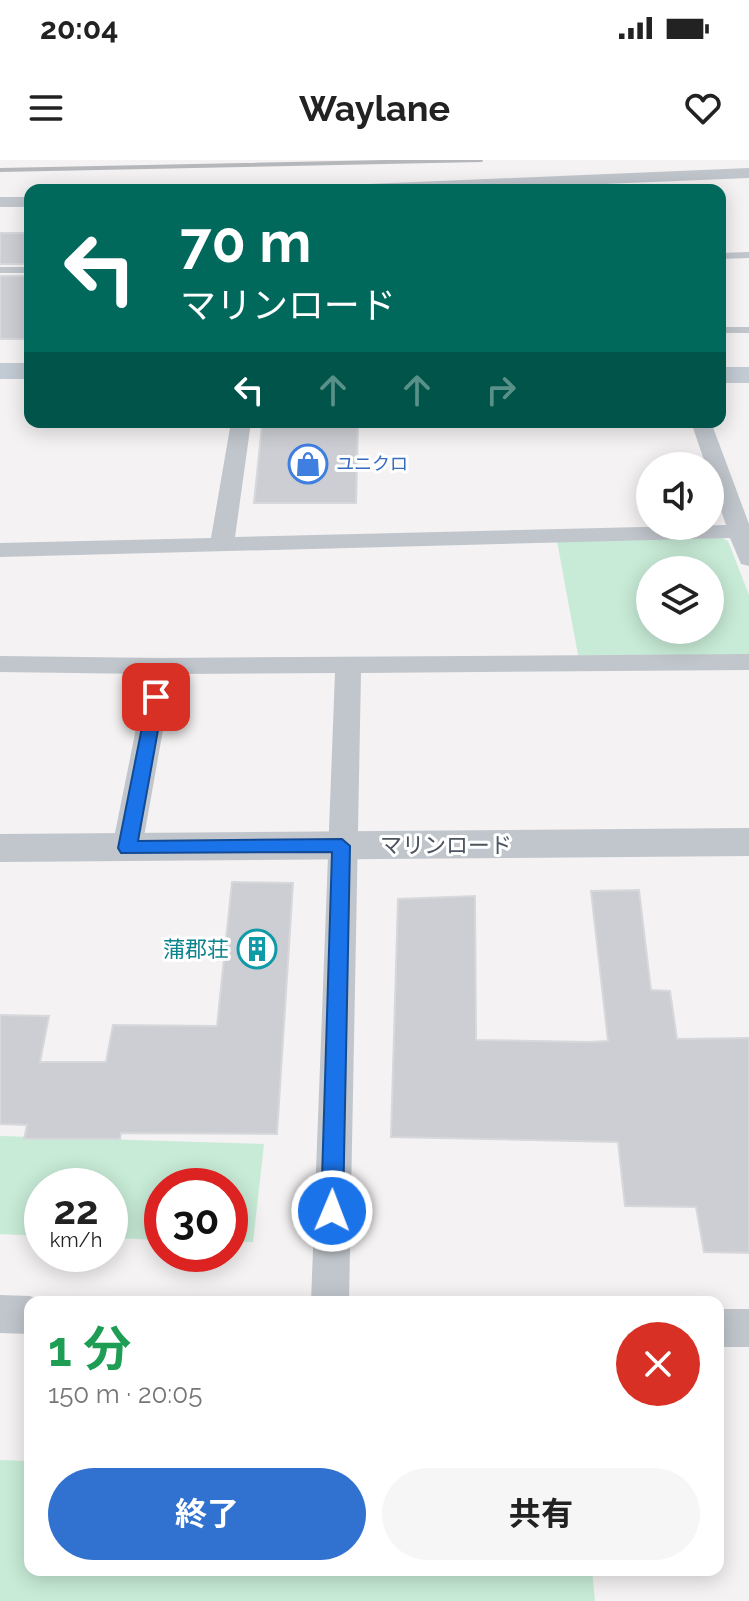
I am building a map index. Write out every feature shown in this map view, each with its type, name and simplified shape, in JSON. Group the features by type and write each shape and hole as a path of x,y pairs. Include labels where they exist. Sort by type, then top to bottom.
{"main road":[{"path":"0,371 24,371"},
{"path":"726,375 749,375"}],"street":[{"path":"680,160 689,175"},
{"path":"483,184 749,173"},
{"path":"0,202 24,202"},
{"path":"222,544 240,428"},
{"path":"703,428 744,531 749,559"},
{"path":"0,550 744,531"},
{"path":"0,664 162,666 749,662"},
{"path":"330,1296 348,665"},
{"path":"127,848 162,666"},
{"name":"マリンロード","path":"0,848 749,842"},
{"path":"0,1314 24,1315"},
{"path":"724,1328 749,1328"}],"lane":[{"path":"726,256 749,255"},
{"path":"0,270 24,270"},
{"path":"726,330 749,330"}],"green space":[{"path":"557,541 728,541 749,595 749,655 578,655"},
{"path":"0,1136 264,1144 253,1242 248,1242 248,1168 144,1168 144,1239 128,1239 128,1168 24,1168 24,1235 0,1234"},
{"path":"0,1460 24,1461 24,1576 593,1576 595,1601 0,1601"}],"building":[{"path":"0,233 24,233 24,264 0,264"},
{"path":"0,276 24,276 24,339 0,339"},
{"name":"ユニクロ","path":"262,428 358,428 356,503 254,503"},
{"name":"蒲郡荘","path":"232,882 293,883 277,1134 121,1133 120,1139 24,1139 27,1125 0,1124 0,1015 49,1016 40,1062 106,1062 113,1025 217,1026"},
{"path":"639,890 651,990 670,991 677,1039 749,1038 749,1253 704,1252 696,1207 625,1206 618,1142 391,1137 398,899 475,896 476,1040 588,1042 608,1041 591,891"}],"railway":[{"path":"0,170 481,160"}],"place":[{"name":"ユニクロ","path":"308,464"},
{"name":"蒲郡荘","path":"257,949"}],"route":[{"path":"156,697 127,848 342,846 332,1211"}]}
